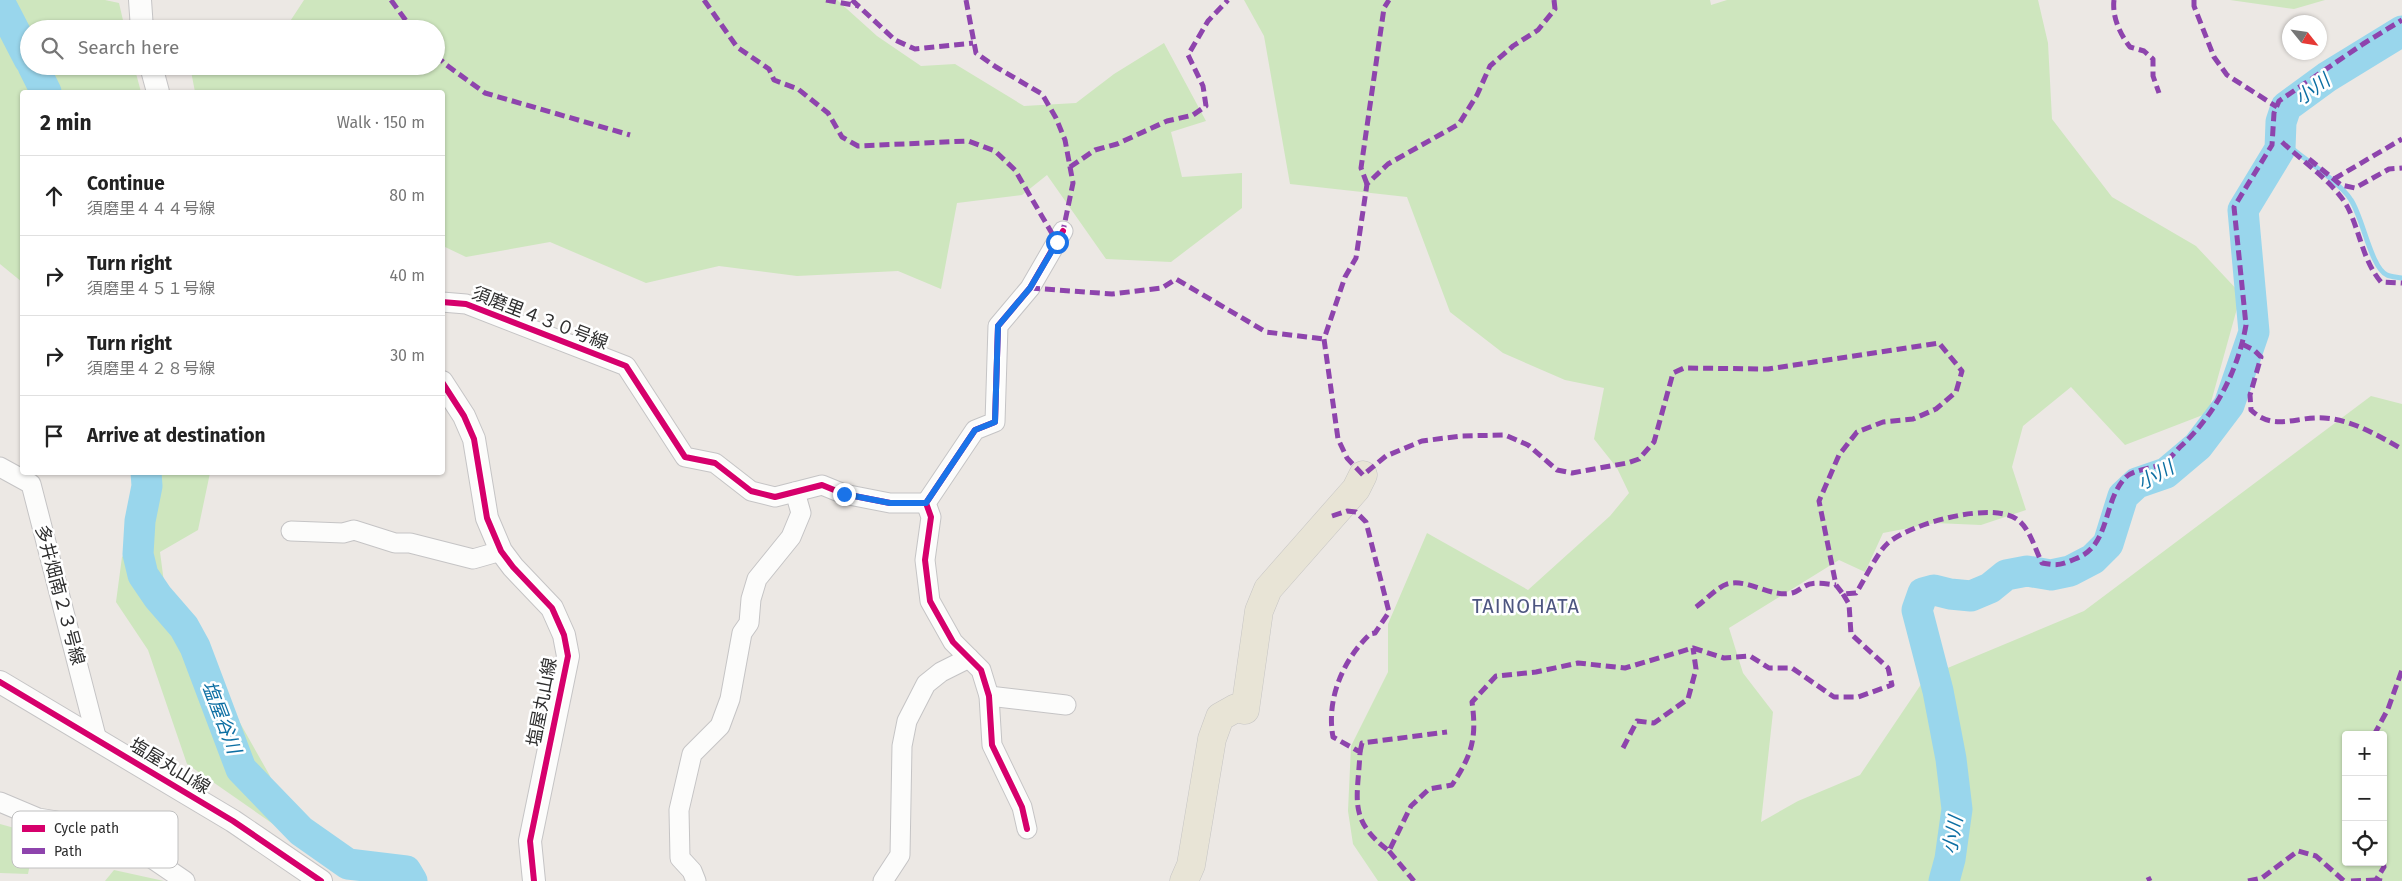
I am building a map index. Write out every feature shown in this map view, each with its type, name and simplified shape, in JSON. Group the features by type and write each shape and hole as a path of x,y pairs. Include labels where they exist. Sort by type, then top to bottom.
{"main road":[{"path":"1184,881 1191,865 1212,739 1220,717 1236,708 1245,710 1259,610 1268,589 1356,489 1363,475"}],"street":[{"path":"140,0 141,20"},
{"path":"153,75 157,90"},
{"path":"926,503 975,430 995,422 998,326 1030,288 1063,231"},
{"name":"須磨里４３０号線","path":"445,302 466,304 626,366 686,457 715,463 751,491 776,497 795,492"},
{"name":"塩屋丸山線","path":"445,387 464,416 474,439 488,518 501,551 513,567 552,608 564,635 568,656 530,841 534,881"},
{"name":"多井畑南２３号線","path":"0,467 31,484 97,740"},
{"path":"696,881 692,871 680,858 679,810 692,754 720,726 730,699 742,633 749,623 751,599 757,579 791,537 802,514 795,492 822,485 844,494 890,503 926,503"},
{"path":"926,503 931,517 925,560 930,601 953,642 980,670 989,696 992,745 1022,807 1027,829"},
{"path":"291,531 343,533 354,530 395,543 410,543 473,559 501,551"},
{"path":"883,881 900,855 902,746 907,721 926,684 941,672 969,658"},
{"name":"塩屋丸山線","path":"0,682 233,820 319,880"},
{"path":"989,696 1066,705"},
{"path":"0,802 21,811"},
{"path":"167,868 185,881"}],"green space":[{"path":"0,0 105,0 119,3 123,20 20,20 20,75 136,75 140,90 20,90 20,280 0,264"},
{"path":"304,0 837,0 877,36 921,66 955,64 1024,106 1076,103 1114,74 1164,43 1206,121 1171,132 1182,177 1242,173 1242,208 1171,262 1106,259 1047,175 1022,195 957,203 941,289 898,271 797,276 719,266 646,283 550,242 466,257 445,247 445,90 195,90 192,75 445,75 445,20 291,20"},
{"path":"1244,0 1710,0 1711,5 1727,0 2038,0 2048,43 2052,119 2112,197 2196,246 2241,294 2208,413 2125,445 2071,387 2023,426 2012,467 2026,510 1981,525 1935,523 1883,533 1865,572 1839,560 1729,628 1743,673 1773,712 1761,822 1798,801 1860,775 1926,677 2084,611 2371,396 2402,404 2402,881 1378,881 1353,844 1348,811 1351,746 1388,672 1388,624 1427,533 1528,590 1610,516 1629,493 1617,468 1594,439 1604,388 1565,380 1503,353 1450,312 1407,197 1290,184 1264,36"},
{"path":"2230,0 2325,0 2294,9"},
{"path":"152,475 210,475 198,530 160,552 165,590 270,776 286,833 187,764 148,650 116,602 122,557 145,535 152,507"},
{"path":"0,824 12,827 12,868 29,868 28,874 0,873"},
{"path":"114,870 164,881 105,881"}],"waterway":[{"name":"塩屋谷川","path":"0,3 20,42"},
{"name":"小川","path":"1944,881 1950,859 1957,809 1951,759 1938,691 1917,610 1923,593 1934,590 1971,596 1990,588 2006,575 2027,571 2051,575 2070,571 2093,559 2108,544 2123,496 2137,483 2166,473 2198,446 2229,405 2254,332 2243,210 2280,149 2281,122 2286,107 2327,77 2402,31"},
{"name":"塩屋谷川","path":"38,75 45,90"},
{"path":"2281,140 2329,177 2346,193 2355,208 2376,263 2381,271 2389,276 2402,278"},
{"name":"塩屋谷川","path":"146,475 147,486 140,521 138,554 143,575 158,597 184,627 195,647 241,769 301,831 348,864 406,871 412,881"}],"marked path":[{"path":"391,0 405,20"},
{"path":"704,0 737,47 769,69 774,80 798,89 828,113 842,137 858,146 968,141 995,151 1015,170 1057,242"},
{"path":"826,0 859,6"},
{"path":"852,0 895,40 915,49 973,43"},
{"path":"966,0 976,53 1042,94 1056,118 1065,140 1073,183 1063,231"},
{"path":"1070,167 1095,150 1117,144 1167,121 1193,115 1206,106 1203,86 1188,55 1208,21 1228,0"},
{"path":"1367,184 1361,168 1384,8 1389,0"},
{"path":"1554,0 1555,9 1538,30 1513,46 1490,66 1477,95 1459,124 1388,164 1367,184 1356,258 1345,277 1324,339 1338,439 1347,458 1363,475 1386,456 1422,441 1461,436 1505,435 1528,445 1557,470 1572,473 1627,463 1639,459 1654,442 1673,373 1684,368 1768,369 1939,343 1962,371 1956,392 1936,409 1913,419 1883,422 1857,432 1839,455 1819,501 1836,585 1843,594 1856,593 1883,548 1898,536 1931,522 1951,517 1990,512 2006,514 2018,520 2029,534 2042,563 2056,565 2066,563 2087,553 2101,534 2113,499 2125,478 2133,473 2159,465 2168,460 2204,421 2231,375 2246,325 2234,207 2272,145 2274,113 2279,101 2402,20"},
{"path":"2114,0 2114,13 2126,42 2130,47 2144,51 2153,59 2153,76 2159,93"},
{"path":"2194,0 2194,6 2214,57 2227,75 2277,107"},
{"path":"445,64 485,93 630,135"},
{"path":"2334,179 2402,139"},
{"path":"2282,142 2343,199 2352,217 2370,265 2381,282 2402,283"},
{"path":"2309,159 2341,185 2355,188 2389,169 2402,168"},
{"path":"1030,288 1112,294 1162,288 1176,279 1266,332 1324,339"},
{"path":"2242,344 2254,350 2261,357 2250,395 2251,410 2260,417 2277,422 2314,418 2335,419 2364,429 2402,449"},
{"path":"1332,516 1347,511 1356,512 1366,522 1389,612 1375,633 1370,634 1360,644 1345,668 1335,695 1331,723 1333,737 1360,752 1357,796 1361,818 1366,829 1389,851 1411,806 1429,789 1452,785 1459,774 1468,755 1473,736 1472,702 1496,676 1536,672 1578,663 1625,668 1693,648 1724,658 1750,656 1769,668 1792,668 1834,697 1858,697 1892,685 1888,668 1851,634 1849,604 1843,594"},
{"path":"1696,607 1715,591 1727,584 1743,584 1784,594 1812,584 1836,585"},
{"path":"1623,748 1637,721 1654,723 1688,699 1696,669 1693,648"},
{"path":"2376,731 2388,709 2402,670"},
{"path":"1360,752 1362,743 1447,732"},
{"path":"1389,851 1414,881"},
{"path":"2248,881 2262,878 2298,851 2316,856 2344,881"},
{"path":"2382,881 2376,880 2384,866"},
{"path":"2148,877 2150,881"},
{"path":"2351,881 2376,880"}],"cycle path":[{"path":"1027,829 1022,807 992,745 989,696 981,670 953,642 930,601 925,560 931,517 926,503 975,430 995,422 998,326 1030,288 1063,231"},
{"path":"445,302 466,304 626,366 685,457 715,463 751,491 775,497 822,485 844,494 890,503 926,503"},
{"path":"445,387 464,416 474,439 487,518 501,551 513,567 552,608 564,635 568,656 530,841 534,881"},
{"path":"0,682 233,821 321,881"}],"district":[{"name":"TAINOHATA","path":"1526,606"}],"route":[{"path":"844,494 890,503 926,503 975,430 995,422 998,326 1030,288 1057,242"}]}
